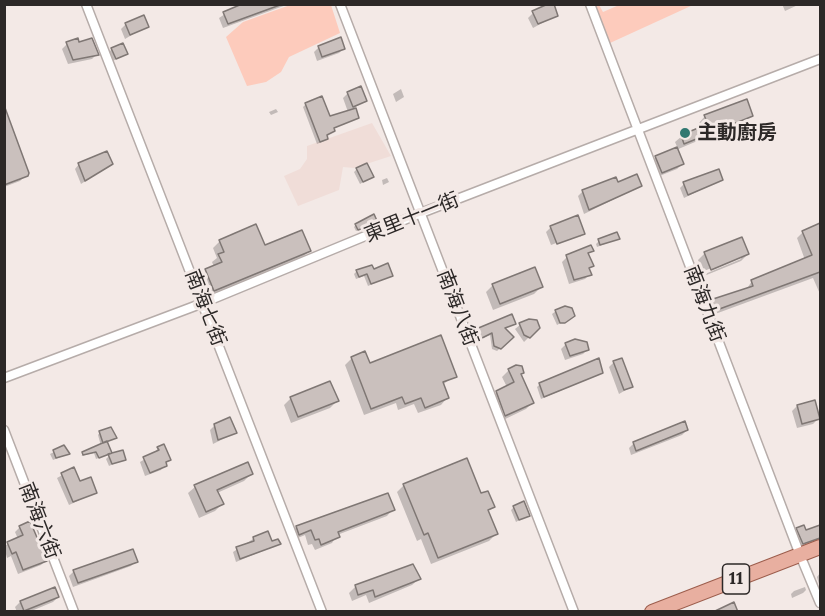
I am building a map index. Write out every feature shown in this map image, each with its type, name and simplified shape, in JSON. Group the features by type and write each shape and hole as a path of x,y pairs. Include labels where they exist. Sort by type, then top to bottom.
{"main road":[{"name":"11","path":"652,612 820,547"}],"street":[{"name":"南海七街","path":"86,4 322,612"},
{"name":"南海八街","path":"340,4 574,612"},
{"name":"南海九街","path":"590,4 820,603"},
{"name":"東里十一街","path":"4,378 203,303 421,213 820,59"},
{"name":"南海六街","path":"4,430 74,612"}],"shaded area":[{"path":"290,5 331,5 340,33 289,57 281,72 266,82 247,86 226,37 243,22"},
{"path":"591,5 599,5 603,12 619,5 693,5 610,43"},
{"path":"372,123 391,156 354,168 343,167 339,190 298,206 284,176 300,169 307,159 307,146"}],"building":[{"path":"242,4 280,5 228,24 223,12"},
{"path":"548,4 554,4 558,16 538,24 532,11"},
{"path":"144,15 149,27 130,35 125,23"},
{"path":"341,37 345,49 322,57 318,46"},
{"path":"78,38 79,42 92,38 99,55 73,60 66,42"},
{"path":"123,43 128,54 116,59 111,48"},
{"path":"361,86 367,101 353,107 347,92"},
{"path":"322,96 330,116 356,108 359,118 334,128 335,131 327,135 328,139 320,142 305,103"},
{"path":"747,99 753,116 684,144 681,135 708,124 704,115"},
{"path":"4,105 29,173 28,176 4,185"},
{"path":"677,147 684,164 662,173 655,156"},
{"path":"107,151 113,164 85,181 78,163"},
{"path":"367,163 374,177 363,182 356,168"},
{"path":"719,169 723,180 688,195 683,182"},
{"path":"637,174 642,186 589,210 582,190 616,177 618,182"},
{"path":"374,214 378,223 358,230 355,224"},
{"path":"578,215 585,234 557,244 550,226"},
{"path":"820,223 820,272 714,311 710,300 753,286 751,280 812,255 802,231"},
{"path":"256,224 265,245 302,230 311,251 214,291 205,269 222,262 218,254 224,252 219,240"},
{"path":"617,232 620,239 600,245 598,239"},
{"path":"742,237 749,254 711,270 704,252"},
{"path":"591,245 594,251 588,253 594,266 589,268 592,275 574,280 566,255"},
{"path":"388,263 393,276 371,284 367,274 359,277 356,270 372,265 374,269"},
{"path":"535,267 543,287 500,304 492,284"},
{"path":"565,306 572,308 575,316 565,323 560,323 555,310"},
{"path":"512,314 516,324 505,328 514,337 501,349 494,346 492,333 480,339 476,329"},
{"path":"529,319 537,320 540,328 530,338 524,335 519,323"},
{"path":"441,335 457,377 443,382 449,398 425,408 421,398 405,404 402,397 371,409 351,357 365,351 370,363"},
{"path":"575,339 587,342 589,350 570,356 565,343"},
{"path":"599,358 603,373 544,397 539,383"},
{"path":"622,358 633,387 624,390 613,361"},
{"path":"516,365 522,366 524,373 521,374 534,403 505,416 496,391 514,382 508,369"},
{"path":"330,381 339,401 298,417 290,397"},
{"path":"815,400 820,419 802,424 797,405"},
{"path":"230,417 237,433 218,440 214,424"},
{"path":"685,421 688,430 636,451 633,442"},
{"path":"111,427 117,438 103,443 99,431"},
{"path":"107,441 112,453 99,458 96,452 83,455 82,452"},
{"path":"164,444 171,460 166,462 167,466 150,473 143,457 159,450 157,447"},
{"path":"64,445 70,454 56,458 53,450"},
{"path":"123,450 126,460 112,464 108,454"},
{"path":"467,458 481,493 488,491 495,507 488,510 498,534 438,558 428,533 424,535 403,484"},
{"path":"248,462 253,474 217,490 224,504 206,512 194,485"},
{"path":"74,467 80,481 91,477 97,493 73,502 61,473"},
{"path":"388,493 395,510 338,532 340,537 321,545 319,539 315,540 311,530 299,535 296,526"},
{"path":"524,501 530,516 519,520 513,506"},
{"path":"30,521 47,561 23,570 16,552 12,554 7,542 23,535 19,526"},
{"path":"804,525 806,530 820,525 820,538 803,544 796,528"},
{"path":"268,531 272,541 278,539 281,544 240,559 236,547 254,541 253,537"},
{"path":"133,549 138,562 78,583 73,570"},
{"path":"413,564 421,579 375,597 373,590 358,595 355,585"},
{"path":"55,587 59,597 24,611 20,601"},
{"path":"734,602 738,612 713,612"}],"place":[{"name":"主動廚房","path":"685,133"}]}
